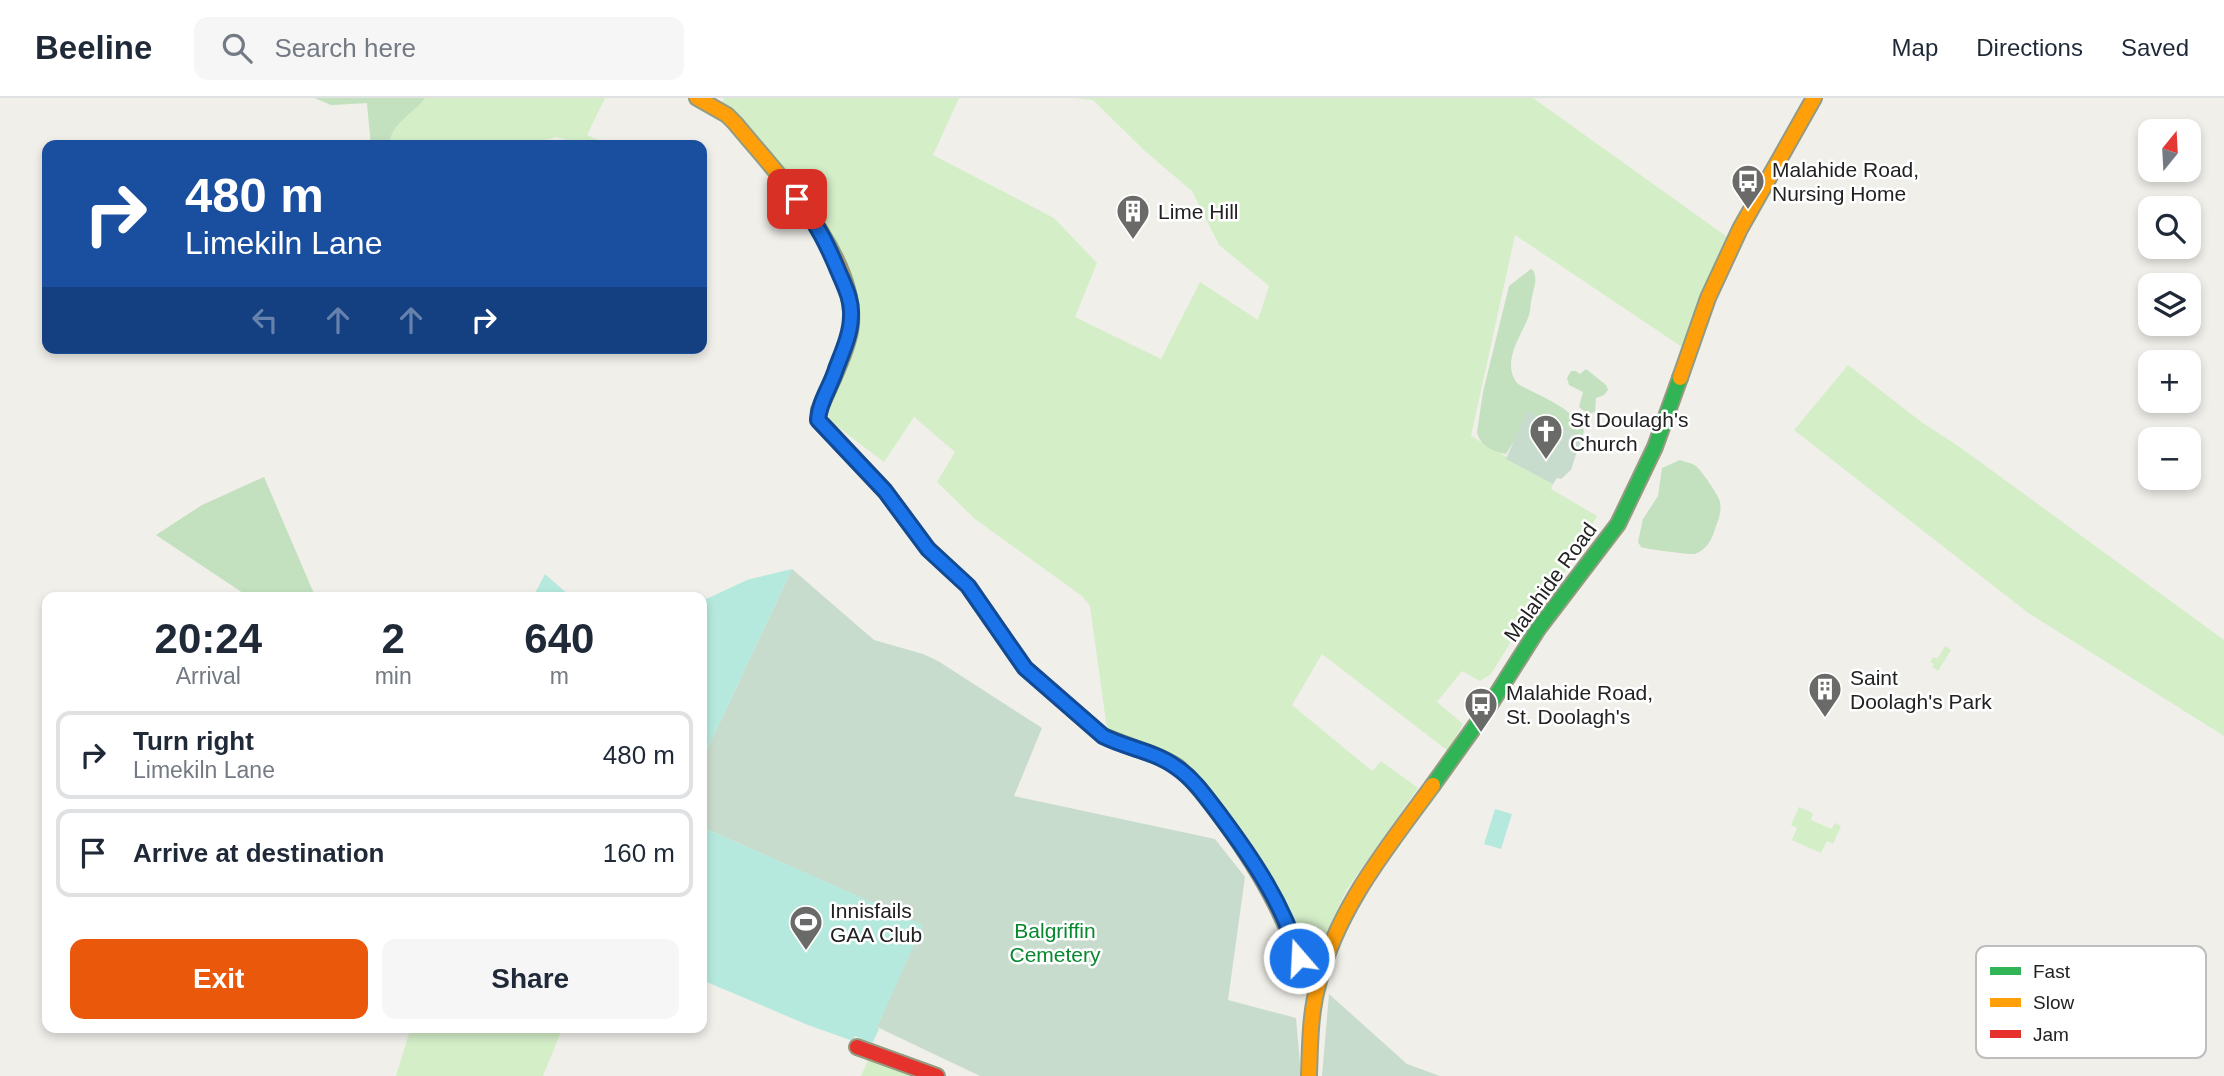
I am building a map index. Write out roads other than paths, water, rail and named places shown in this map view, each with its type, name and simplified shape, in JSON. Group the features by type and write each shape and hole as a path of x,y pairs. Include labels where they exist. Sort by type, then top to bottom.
{"street":[{"path":"697,98 727,115 735,123 813,218 829,246 849,296 850,326 819,410 818,420 885,491 928,549 968,586 1025,668 1103,736 1161,757 1177,767 1197,786 1244,847 1268,887 1293,936 1305,980 1317,987"},
{"name":"Malahide Road","path":"1309,1076 1310,1040 1317,987 1329,947 1342,918 1363,882 1480,720 1538,629 1604,544 1625,512 1656,447 1713,287 1740,229 1814,98"},
{"path":"856,1047 937,1076"}],"place":[{"name":"Malahide Road, Nursing Home","path":"1748,211"},
{"name":"Lime Hill","path":"1133,241"},
{"name":"St Doulagh's Church","path":"1546,461"},
{"name":"Saint Doolagh's Park","path":"1825,719"},
{"name":"Malahide Road, St. Doolagh's","path":"1481,734"},
{"name":"Innisfails GAA Club","path":"806,952"}],"park label":[{"name":"Balgriffin Cemetery","path":"1055,942"}]}
